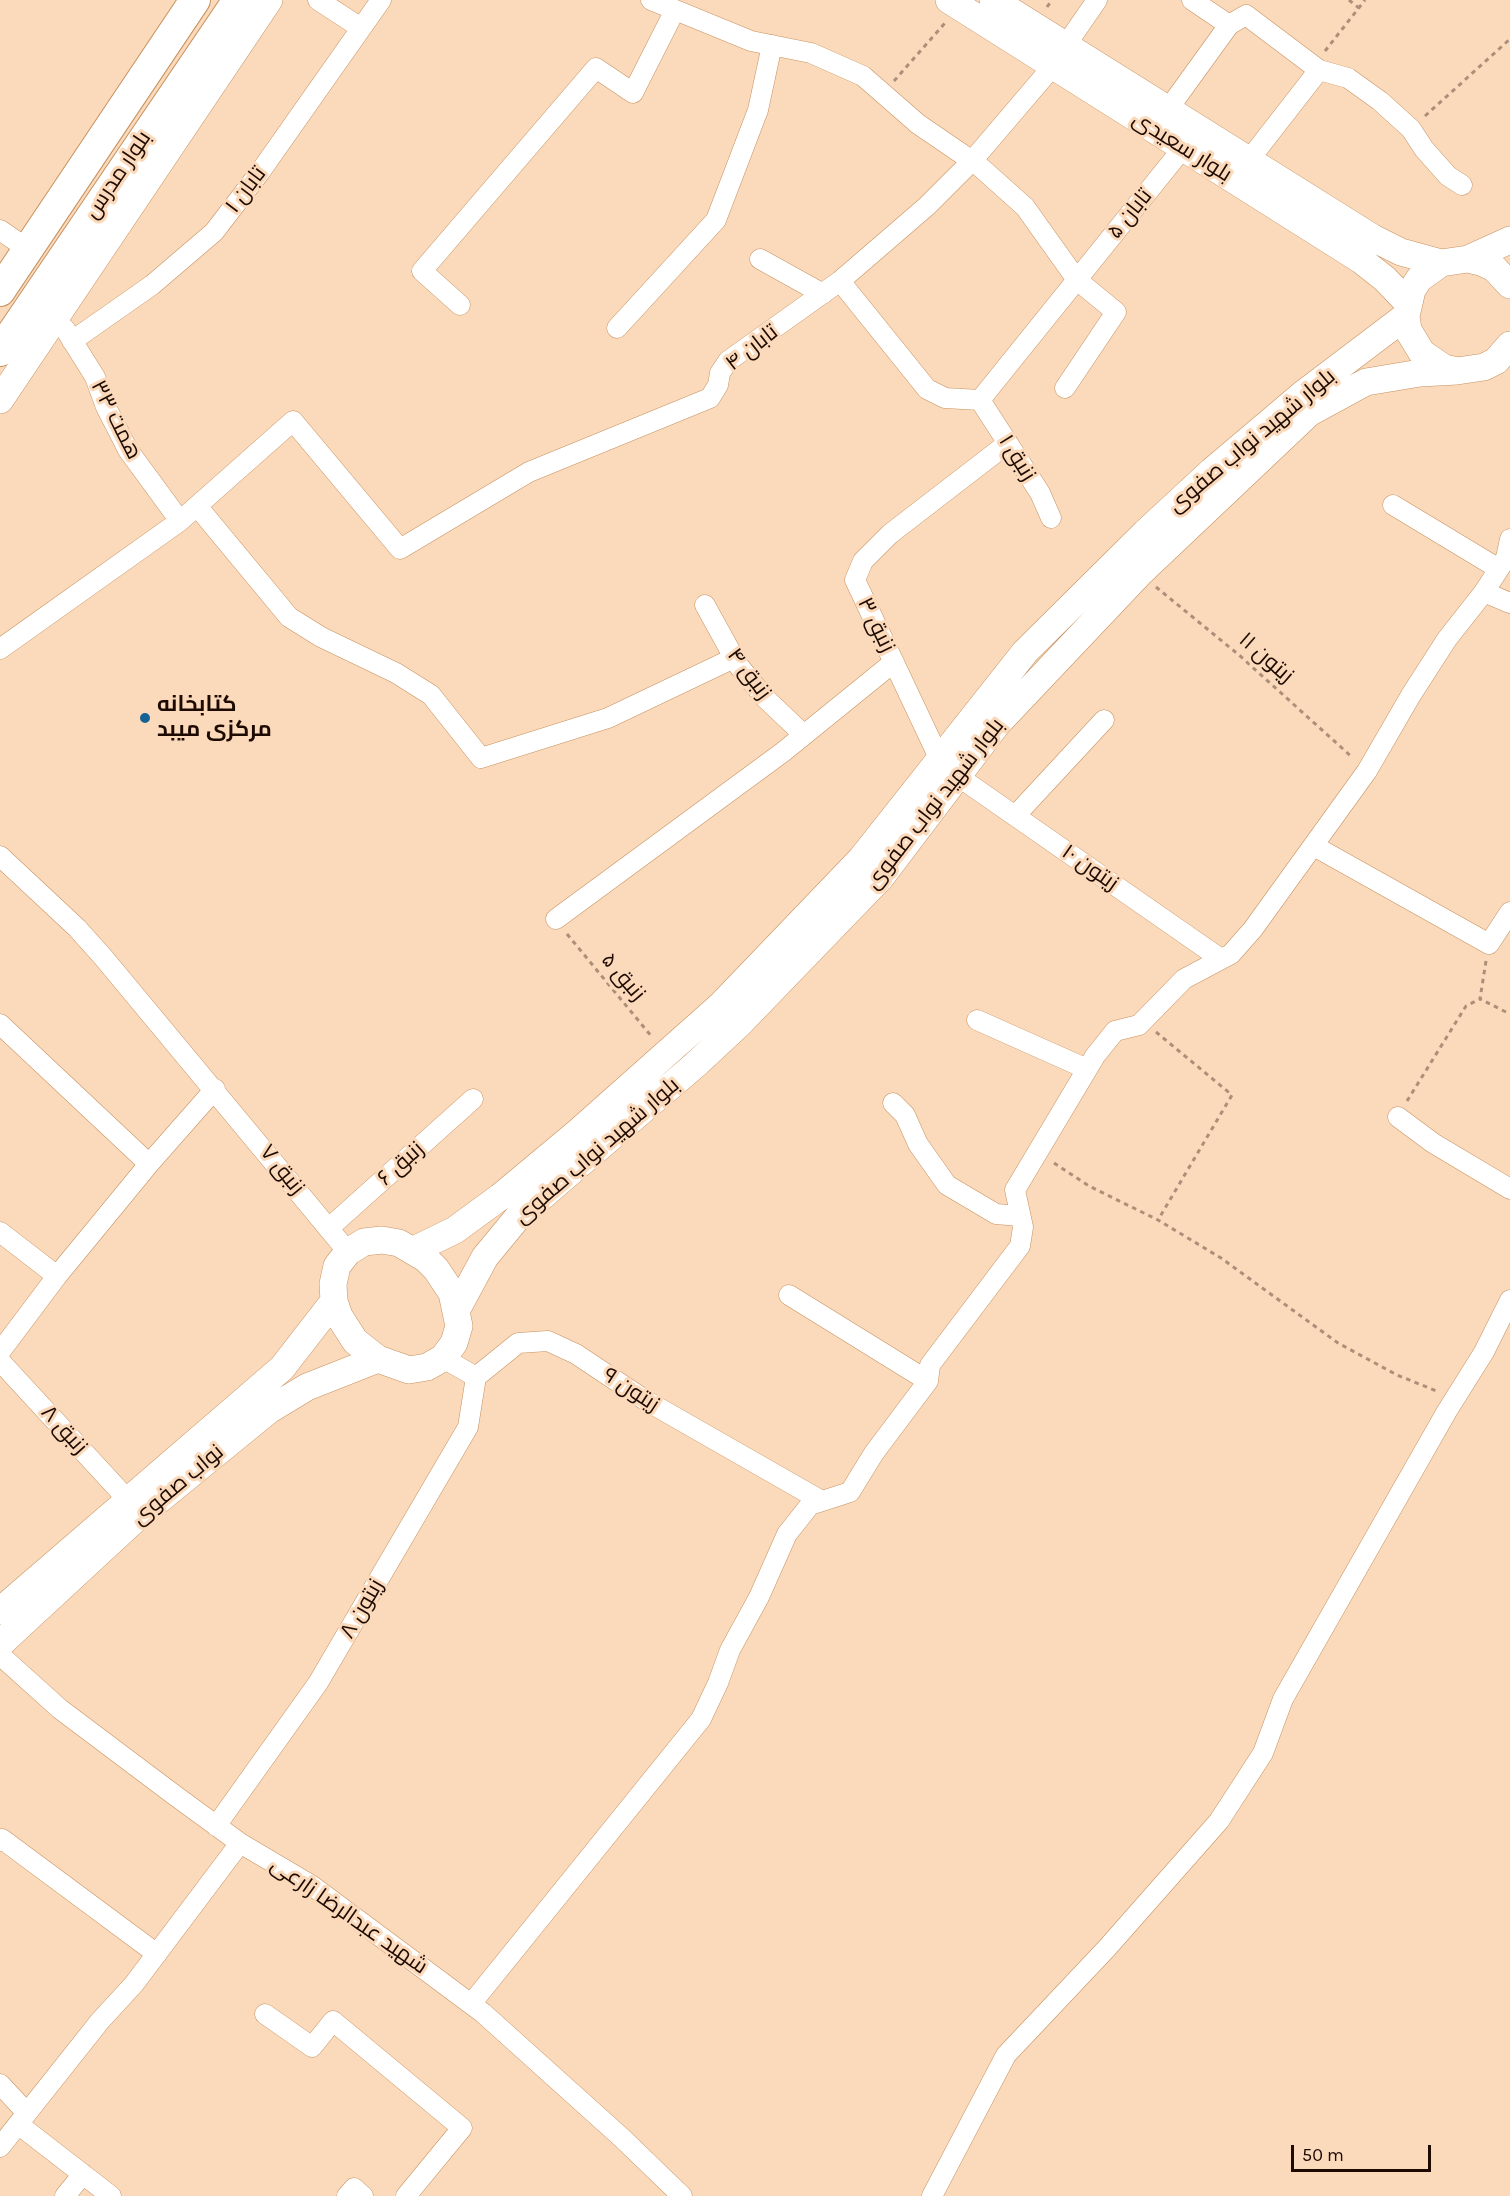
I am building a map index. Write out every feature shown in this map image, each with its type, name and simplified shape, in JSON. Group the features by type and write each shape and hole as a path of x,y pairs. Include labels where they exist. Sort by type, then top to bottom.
{"main road":[{"path":"0,265 8,235 177,0"},
{"name":"بلوار مدرس","path":"0,291 195,0"},
{"name":"بلوار مدرس","path":"0,351 47,307 238,0"},
{"path":"0,400 47,307 268,0"},
{"name":"بلوار سعیدی","path":"993,0 1060,55 1183,148 1361,260 1385,279 1407,310"},
{"name":"بلوار سعیدی","path":"953,3 1169,108 1374,238 1401,252 1441,263"},
{"path":"1457,371 1432,362 1422,354 1408,330 1407,310 1419,279 1441,263 1468,259 1510,240"},
{"path":"1468,259 1494,268 1510,285"},
{"name":"بلوار شهید نواب صفوی","path":"457,1309 485,1257 518,1217 695,1065 739,1024 881,877 950,768 988,716 1025,652 1162,517 1303,394 1407,310"},
{"path":"1497,369 1496,361 1510,345"},
{"name":"بلوار شهید نواب صفوی","path":"988,716 1309,413 1366,382 1420,373 1497,369"},
{"name":"بلوار شهید نواب صفوی","path":"414,1250 455,1230 500,1197 667,1054 721,1005 950,768"},
{"path":"382,1240 414,1250 436,1269 452,1293 457,1309 459,1326 454,1343 443,1358 428,1367 410,1370 392,1366 378,1359 355,1341 339,1317 334,1301 333,1284 337,1266 348,1252 364,1242 382,1240"},
{"name":"نواب صفوی","path":"0,1644 128,1500 282,1368 334,1301"},
{"name":"نواب صفوی","path":"0,1611 134,1521 269,1410 307,1387 378,1359"}],"street":[{"path":"318,0 361,28"},
{"name":"تابان ۱","path":"72,341 152,285 214,232 260,172 381,0"},
{"path":"651,0 751,41 811,52 863,76 918,124 972,161 1025,207 1077,280 1116,312 1065,388"},
{"name":"تابان ۴","path":"197,506 292,421 400,549 529,472 710,398 718,385 720,373 728,361 840,281 927,206 972,161 1060,55 1098,0"},
{"path":"1192,0 1229,25"},
{"path":"460,305 422,271 596,68 633,93 675,10"},
{"path":"1169,108 1229,25 1246,15 1316,68 1348,78 1380,101 1411,129 1424,149 1448,176 1462,185"},
{"path":"617,328 716,220 758,110 772,45"},
{"path":"1248,159 1316,68"},
{"name":"تابان ۵","path":"980,400 1183,148"},
{"path":"760,259 823,294"},
{"path":"840,281 927,389 945,398 980,400"},
{"name":"همت ۳۳","path":"47,307 95,377 106,407 128,450 180,521"},
{"name":"زنبق ۱","path":"980,400 1052,518"},
{"name":"زنبق ۳","path":"950,768 894,662 855,580 863,561 890,534 1008,443"},
{"path":"1393,505 1499,569"},
{"path":"3,640 180,521 197,506 289,617 321,637 396,673 431,695 481,758 608,718 734,658"},
{"path":"471,2004 701,1719 730,1650 759,1597 787,1534 810,1505 850,1492 874,1453 928,1381 930,1365 1020,1246 1023,1227 1015,1190 1087,1070 1115,1031 1139,1025 1184,979 1231,954 1253,929 1368,771 1411,695 1447,639 1484,592 1506,558 1510,539"},
{"path":"1484,592 1510,603"},
{"name":"زنبق ۴","path":"705,605 734,658 765,698 804,735"},
{"path":"556,919 804,735 894,662"},
{"path":"1016,816 1104,720"},
{"name":"زیتون ۱۰","path":"950,768 1221,959"},
{"path":"1314,846 1489,944 1510,912"},
{"name":"زنبق ۷","path":"0,856 103,957 215,1089 348,1252"},
{"path":"977,1020 1087,1070"},
{"path":"0,1024 148,1164"},
{"path":"0,1352 57,1276 148,1164 215,1089"},
{"name":"زنبق ۶","path":"329,1228 473,1099"},
{"path":"893,1103 905,1115 918,1144 947,1185 996,1214 1020,1216"},
{"path":"1398,1117 1433,1143 1510,1189"},
{"path":"0,1232 57,1276"},
{"path":"789,1295 928,1381"},
{"path":"932,2196 1006,2055 1107,1948 1219,1821 1251,1773 1263,1753 1283,1699 1455,1398 1484,1352 1510,1300"},
{"name":"زیتون ۹","path":"476,1377 518,1343 548,1341 576,1354 645,1400 820,1500"},
{"path":"443,1358 476,1377"},
{"name":"زنبق ۸","path":"0,1361 128,1500"},
{"name":"زیتون ۸","path":"216,1826 318,1683 468,1427 476,1377"},
{"name":"شهید عبدالرضا زارعی","path":"0,1655 60,1709 240,1844 311,1886 471,2004 622,2138 682,2196"},
{"path":"0,1841 3,1839 157,1954"},
{"path":"0,2147 157,1954 240,1844"},
{"path":"265,2014 312,2048 333,2021 462,2128 412,2194"},
{"path":"0,2084 23,2118 83,2174 111,2196"},
{"path":"65,2196 83,2174"},
{"path":"347,2196 354,2188 363,2196"}],"path":[{"path":"1349,0 1359,8"},
{"path":"1316,68 1365,0"},
{"path":"883,94 953,3"},
{"path":"1411,129 1510,39"},
{"name":"زیتون ۱۱","path":"1140,573 1239,655 1368,771"},
{"name":"زنبق ۵","path":"556,919 599,976 667,1054"},
{"path":"1480,999 1489,944"},
{"path":"1480,999 1510,1014"},
{"path":"1398,1117 1466,1006 1480,999"},
{"path":"1143,1021 1232,1095 1158,1220"},
{"path":"1037,1152 1089,1186 1158,1220 1221,1258 1338,1343 1397,1375 1455,1398"}],"place":[{"name":"کتابخانه مرکزی میبد","path":"145,718"}]}
